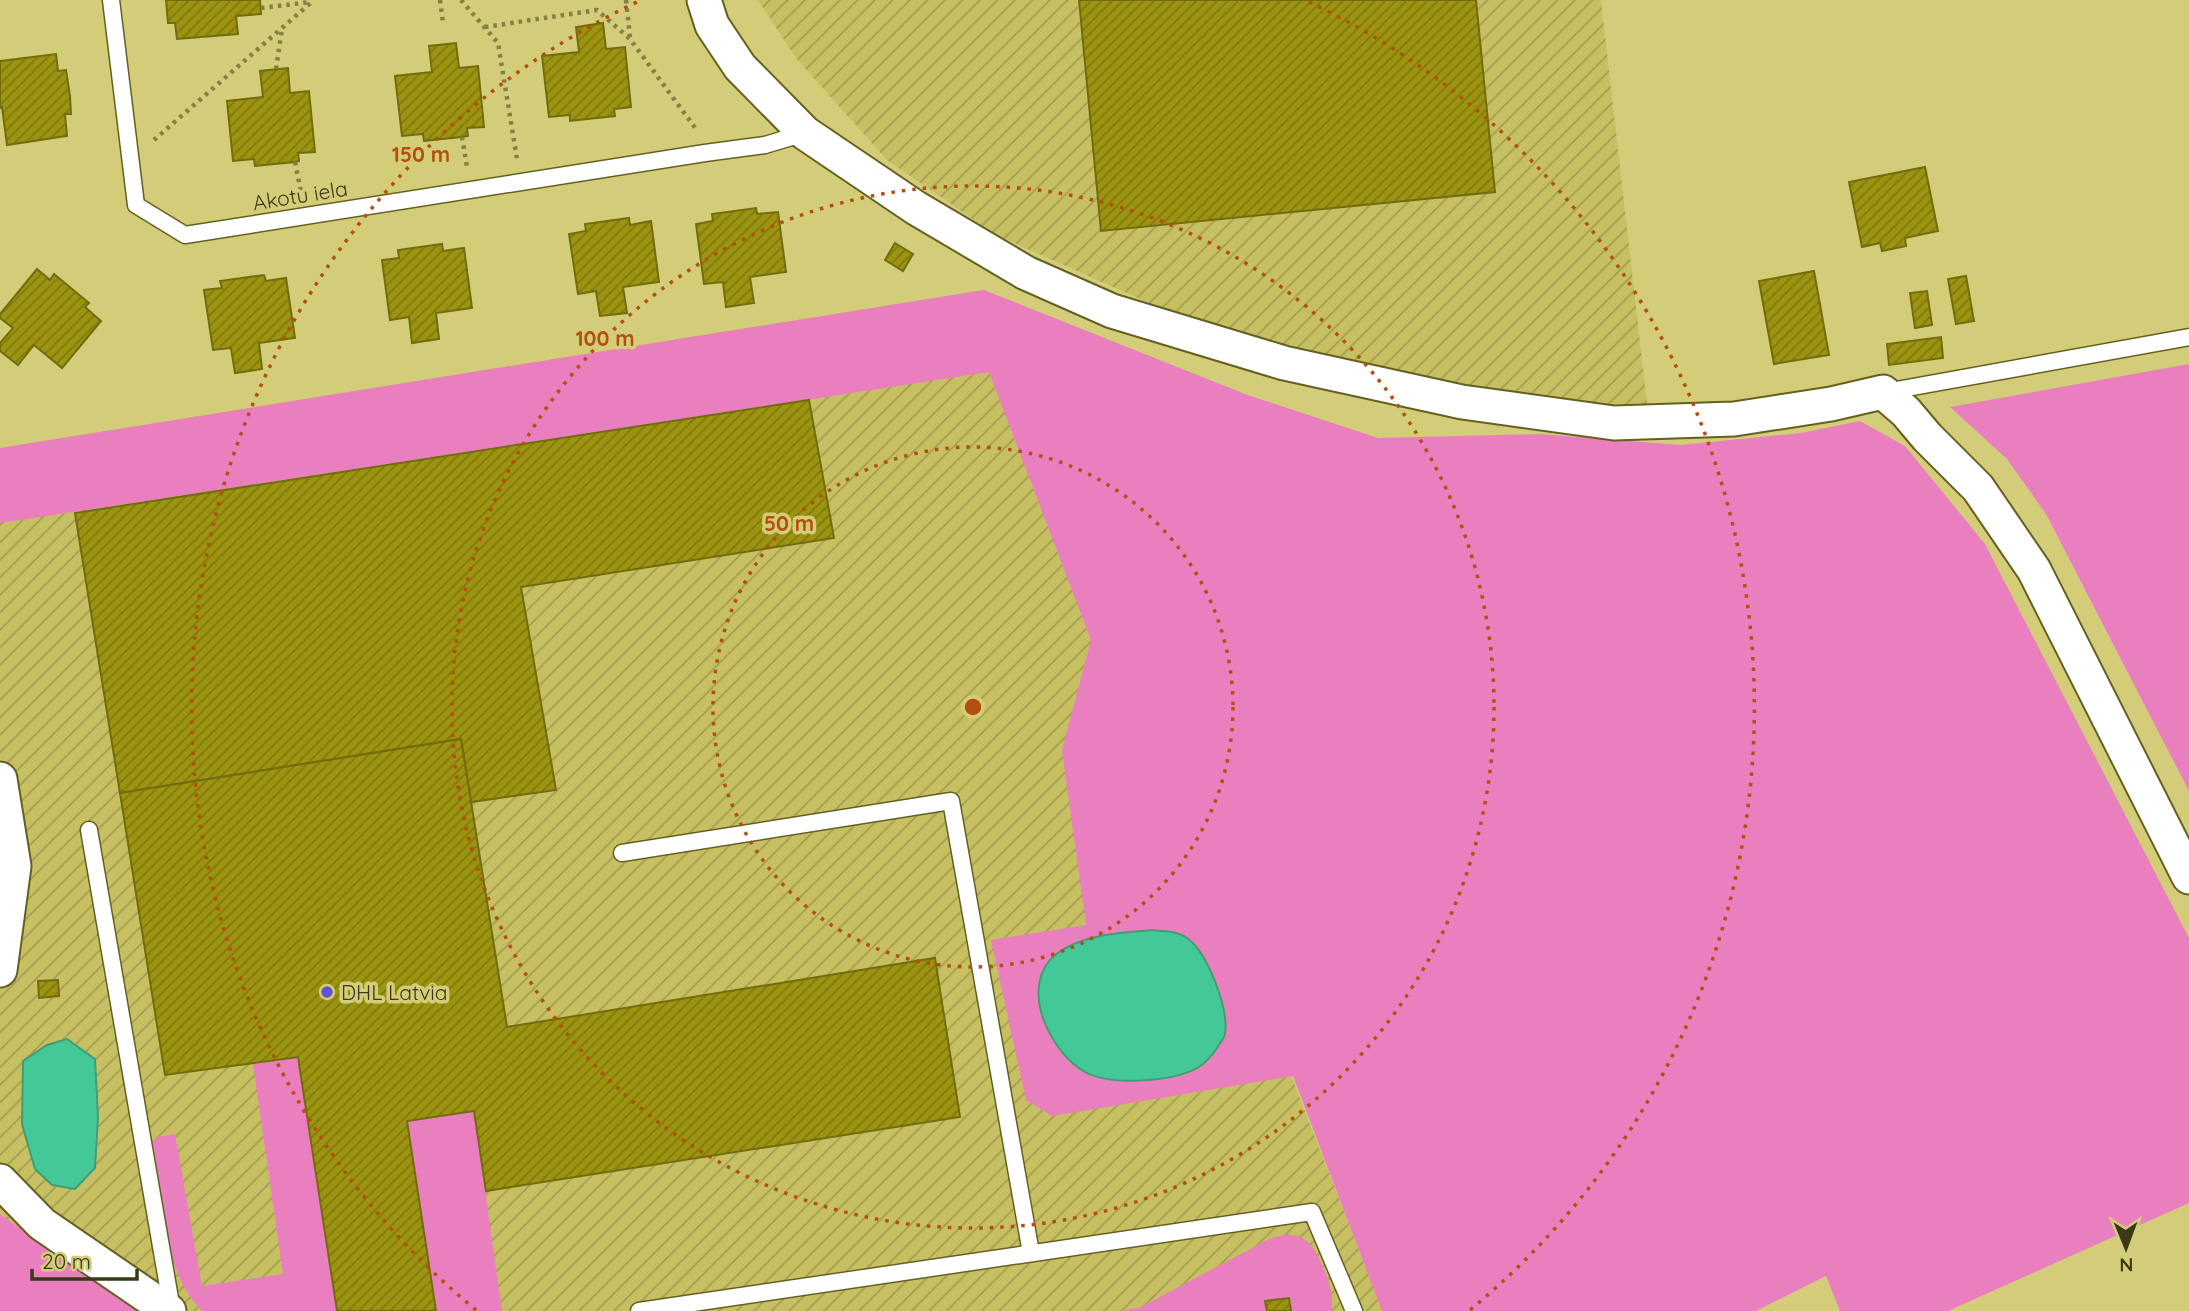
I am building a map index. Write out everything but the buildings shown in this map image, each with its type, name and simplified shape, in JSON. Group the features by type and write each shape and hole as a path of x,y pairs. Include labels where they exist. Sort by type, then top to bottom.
{"street":[{"path":"704,0 712,25 740,67 805,134 916,208 1026,274 1112,311 1284,363 1462,402 1614,423 1734,419 1883,393 1906,412 1978,488 2034,570 2189,877"},
{"path":"0,779 14,866 0,970"},
{"path":"0,1181 42,1224 170,1311"}],"lane":[{"name":"Akotu iela","path":"111,0 136,205 185,235 765,145 805,134"},
{"path":"1883,393 2189,337"},
{"path":"622,853 951,801 1031,1253"},
{"path":"89,830 170,1311"},
{"path":"639,1311 1312,1212 1354,1311"}],"path":[{"path":"440,0 443,23"},
{"path":"461,0 498,43 520,182"},
{"path":"626,0 630,38"},
{"path":"131,161 312,1"},
{"path":"261,8 312,1"},
{"path":"485,27 597,10 630,38 700,134 705,153"},
{"path":"276,69 282,28"}],"shaded area":[{"path":"758,0 1601,0 1648,413 1466,389 1212,331 996,235 887,160 796,58"},
{"path":"984,290 1383,1311 137,1311 0,1214 0,448"},
{"path":"984,290 1245,394 1378,438 1540,434 1681,445 1801,433 1860,421 1905,446 1985,544 2189,938 2189,1203 1948,1311 1840,1311 1826,1276 1756,1311 1382,1311 1293,1076 1052,1116 1026,1100 991,940 1086,925 1062,750 1091,640 989,372 0,523 0,448"},
{"path":"2189,364 2189,791 2046,514 2007,459 1950,407"},
{"path":"1152,930 1183,936 1195,945 1209,968 1220,997 1224,1011 1224,1038 1201,1065 1174,1076 1125,1081 1085,1072 1060,1050 1043,1018 1039,984 1044,968 1055,955 1077,943 1102,936"},
{"path":"67,1039 95,1059 98,1117 95,1168 75,1189 52,1185 35,1169 22,1124 23,1061 47,1045"},
{"path":"298,1057 337,1311 202,1311 188,1294 171,1253 161,1208 153,1142 157,1137 175,1134 202,1286 283,1274 253,1064"},
{"path":"474,1111 502,1311 436,1311 407,1121"},
{"path":"0,1214 137,1311 0,1311"},
{"path":"1287,1234 1304,1239 1321,1262 1329,1284 1331,1311 1119,1311 1139,1308 1269,1239"}],"place":[{"name":"DHL Latvia","path":"327,992"}]}
